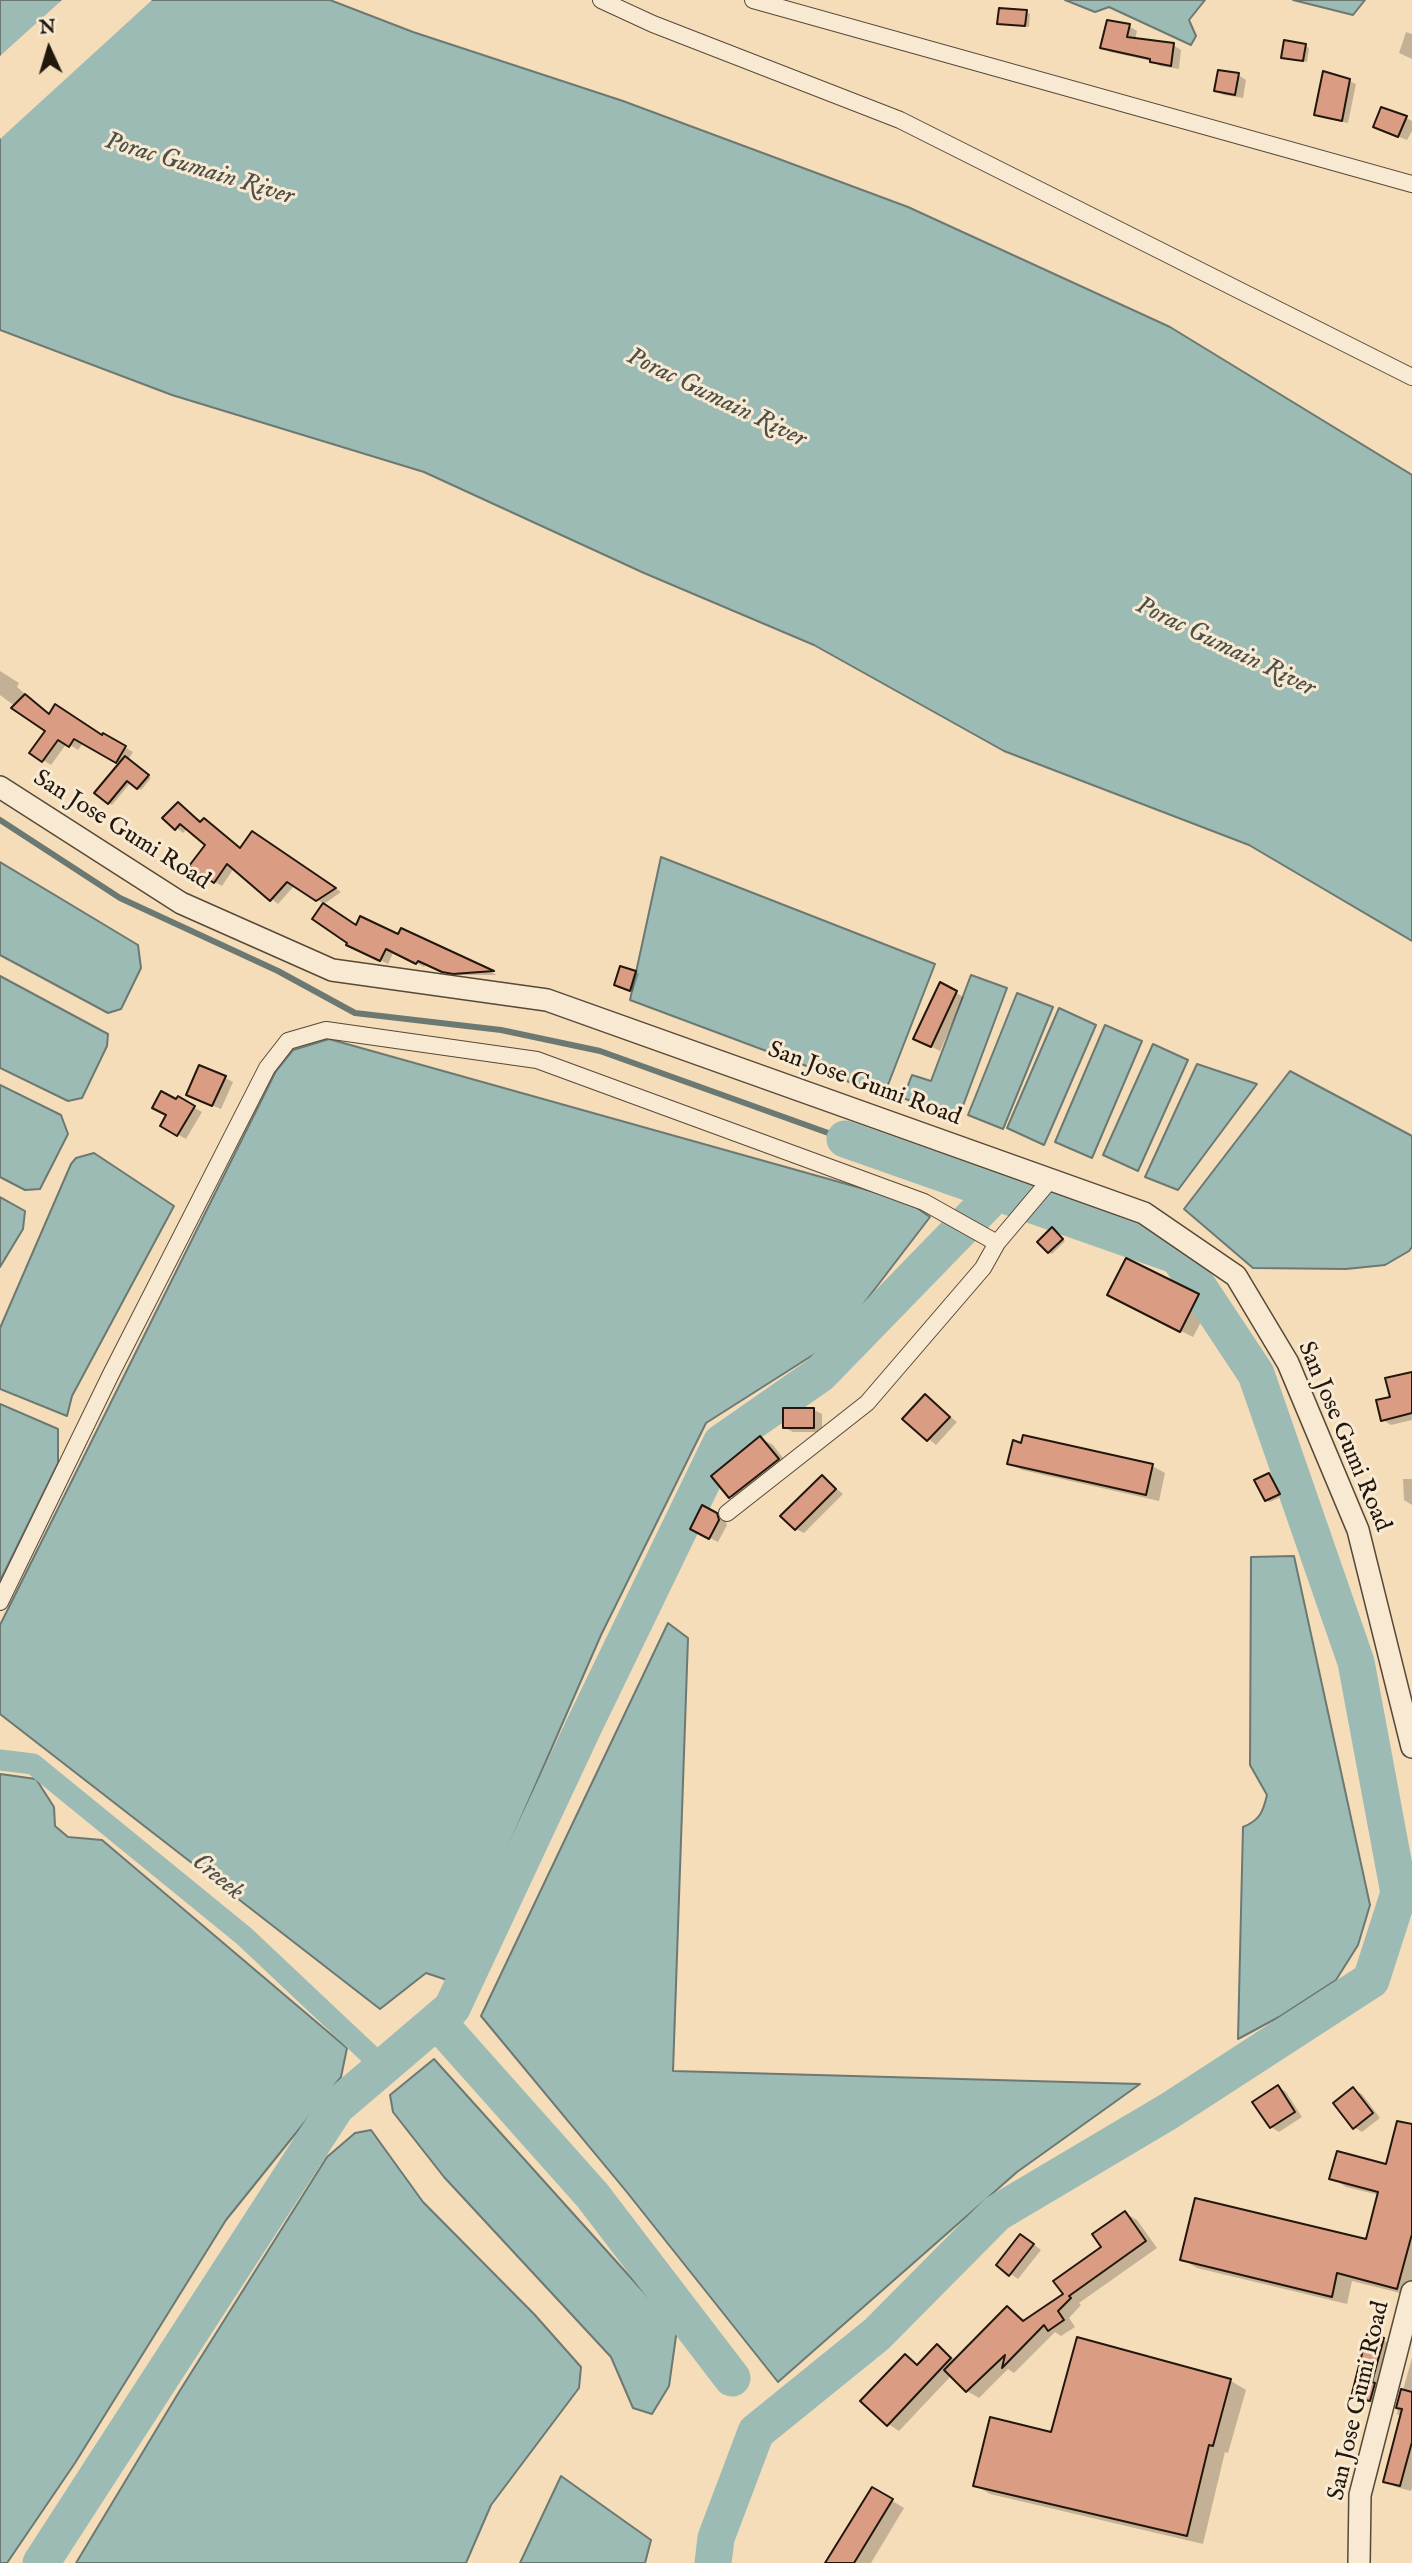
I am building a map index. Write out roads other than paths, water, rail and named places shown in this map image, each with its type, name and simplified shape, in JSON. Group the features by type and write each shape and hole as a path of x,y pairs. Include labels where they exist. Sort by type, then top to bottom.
{"street":[{"path":"601,0 653,24 900,120 1412,377"},
{"path":"753,0 1412,184"},
{"name":"San Jose Gumi Road","path":"0,787 181,903 332,970 547,1000 1144,1213 1236,1276 1288,1363 1358,1530 1412,1747"},
{"path":"0,1602 111,1374 267,1068 288,1041 326,1030 537,1060 924,1202 997,1243"},
{"path":"727,1513 867,1403 983,1268 997,1243 1051,1179"},
{"name":"San Jose Gumi Road","path":"1359,2563 1360,2495 1412,2292"}],"water":[{"name":"Porac Gumain River","path":"0,0 330,0 413,32 623,101 908,207 1170,327 1412,475 1412,941 1249,845 1004,751 814,645 644,573 424,472 172,395 0,330"},
{"path":"1065,0 1205,0 1189,20 1196,36 1191,45 1109,7 1095,12"},
{"path":"1293,0 1365,0 1353,15"},
{"path":"661,857 935,964 884,1095 630,1000"},
{"path":"0,862 138,945 141,968 121,1009 108,1013 0,955"},
{"path":"971,975 1007,988 958,1119 903,1098 912,1075 931,1081"},
{"path":"0,976 108,1034 107,1046 82,1098 68,1101 0,1068"},
{"path":"1017,993 1053,1007 1003,1129 968,1115"},
{"path":"1059,1008 1096,1025 1044,1145 1007,1128"},
{"path":"1105,1025 1142,1041 1092,1158 1055,1142"},
{"path":"329,1039 907,1201 930,1217 835,1341 706,1423 601,1635 450,1981 426,1973 380,2009 0,1714 0,1625 276,1071 293,1050"},
{"path":"1153,1044 1188,1060 1138,1171 1103,1155"},
{"path":"1197,1064 1257,1084 1178,1190 1145,1177"},
{"path":"1290,1071 1412,1136 1412,1247 1385,1265 1346,1269 1253,1268 1184,1209"},
{"path":"0,1085 61,1115 68,1134 40,1189 25,1190 0,1177"},
{"path":"94,1153 174,1206 72,1396 67,1416 0,1389 0,1328 71,1164 76,1158"},
{"path":"0,1197 25,1211 23,1229 0,1267"},
{"path":"0,1404 58,1429 58,1463 0,1581"},
{"path":"1294,1556 1370,1905 1358,1945 1336,1980 1279,2017 1238,2039 1243,1827 1260,1815 1267,1795 1250,1765 1251,1557"},
{"path":"668,1623 688,1638 673,2071 1140,2084 1017,2172 778,2382 626,2191 481,2016"},
{"path":"0,1774 36,1779 54,1807 55,1826 68,1837 102,1840 347,2048 341,2077 226,2220 75,2463 7,2563 0,2563"},
{"path":"434,2059 677,2329 669,2386 652,2414 633,2408 611,2357 444,2177 393,2112 390,2095"},
{"path":"371,2130 423,2202 534,2314 581,2367 579,2388 491,2505 466,2563 76,2563 179,2392 327,2157 355,2133"},
{"path":"561,2476 651,2540 645,2563 520,2563"}],"waterway":[{"path":"0,820 120,898 278,971 355,1013 501,1030 600,1051 845,1139"},
{"path":"713,2563 716,2538 756,2432 877,2334 997,2213 1169,2111 1371,1980 1399,1893 1356,1662 1256,1374 1178,1256 845,1139"},
{"path":"41,2563 336,2107 452,2008 721,1443 820,1374 996,1193"},
{"name":"Creeek","path":"0,1760 33,1764 244,1936 383,2067"},
{"path":"437,2021 592,2195 732,2378"}]}
